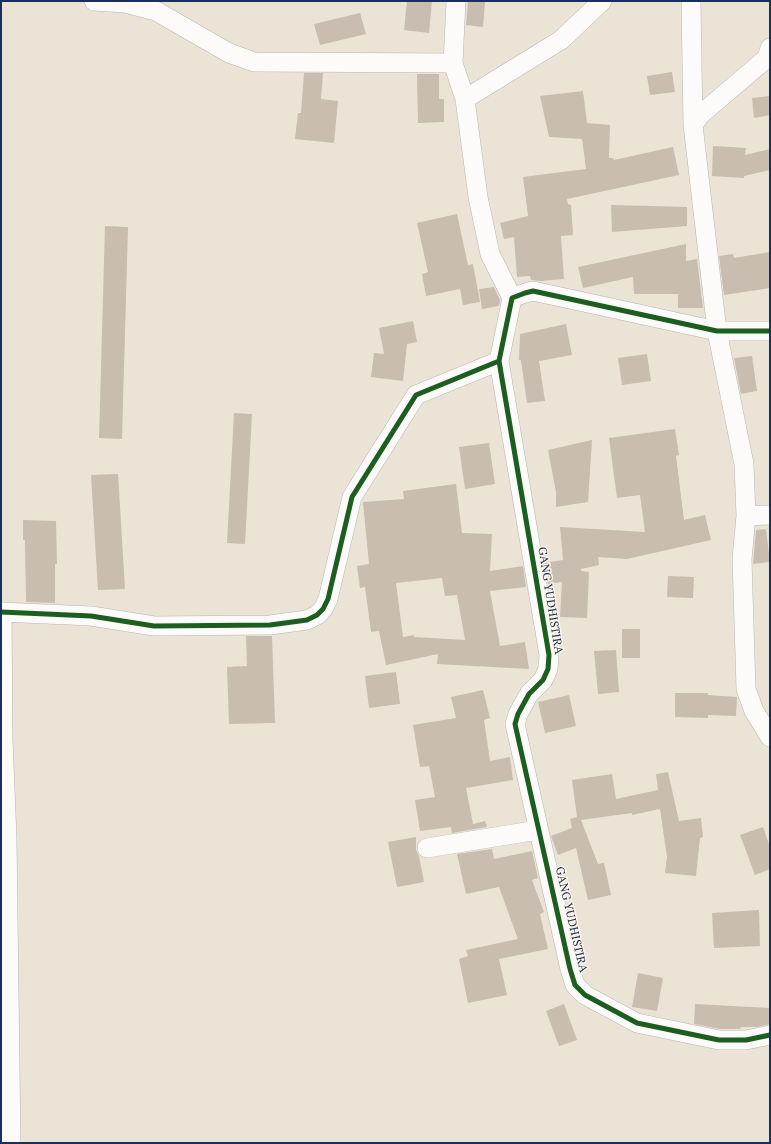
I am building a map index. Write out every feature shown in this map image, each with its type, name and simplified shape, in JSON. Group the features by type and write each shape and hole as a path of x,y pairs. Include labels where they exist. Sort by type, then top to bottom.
{"street":[{"path":"94,1 125,4 156,11 229,53 254,62 454,63"},
{"path":"11,1143 2,612 92,616 154,626 270,625 308,620 317,615 323,609 328,599 352,497 416,395 498,361 512,298 490,254 478,197 465,99 454,63 456,1"},
{"path":"465,99 561,40 602,1"},
{"path":"691,1 693,125 717,331 744,464 746,516 742,559 746,689 754,711 770,737"},
{"path":"693,125 700,115 767,58 770,48"},
{"path":"512,298 525,292 533,291 717,331 770,331"},
{"name":"GANG YUDHISTIRA","path":"498,361 549,655 548,669 543,680 528,694 518,714 515,724 538,830 575,985 585,994 637,1023 719,1040 746,1040 770,1035"},
{"path":"746,516 770,515"},
{"path":"427,848 538,830"}],"building":[{"path":"407,1 432,1 429,33 404,30"},
{"path":"468,1 485,2 483,27 466,25"},
{"path":"360,13 366,34 320,45 314,24"},
{"path":"672,72 675,92 650,95 647,76"},
{"path":"304,73 323,73 321,99 338,101 334,143 295,139 298,113 301,113"},
{"path":"417,74 439,74 439,99 444,99 444,122 418,123"},
{"path":"583,91 587,123 610,125 609,158 613,158 614,160 673,147 679,175 567,199 568,204 571,205 573,235 561,236 564,279 541,281 531,280 530,276 517,277 514,237 504,239 500,223 528,216 523,177 586,169 582,139 549,137 540,96"},
{"path":"770,96 770,115 754,118 752,98"},
{"path":"713,146 746,148 745,155 770,149 770,170 744,176 744,178 712,176"},
{"path":"611,205 687,207 687,226 612,232"},
{"path":"457,214 468,265 473,264 480,302 463,305 460,289 426,296 422,274 428,272 417,223"},
{"path":"105,226 128,227 122,439 99,438"},
{"path":"686,244 686,261 697,259 703,308 678,308 678,294 634,294 633,277 583,288 578,267"},
{"path":"770,252 770,288 724,295 719,256 733,254 734,258"},
{"path":"494,287 500,300 499,306 482,309 479,289"},
{"path":"413,321 417,342 407,344 403,381 371,377 374,353 384,354 379,328"},
{"path":"566,324 572,355 539,361 545,401 527,403 521,360 519,360 520,334"},
{"path":"647,354 651,381 622,385 618,358"},
{"path":"752,356 757,391 741,394 734,358"},
{"path":"234,413 252,414 245,544 227,543"},
{"path":"675,429 679,455 676,456 684,520 705,515 711,540 627,559 598,557 599,565 581,569 581,571 589,572 587,618 560,617 562,582 548,584 544,563 563,560 560,527 645,532 640,495 617,498 609,438"},
{"path":"592,440 588,502 556,507 556,492 548,450"},
{"path":"489,443 495,484 465,489 459,447"},
{"path":"118,474 125,589 98,590 91,475"},
{"path":"456,484 462,533 492,534 490,571 523,566 526,587 490,591 500,646 525,642 529,669 437,664 438,654 386,665 379,631 371,632 365,587 360,588 357,566 369,564 363,502 404,499 403,491","holes":["442,578 445,596 457,595 465,640 414,637 414,635 403,637 396,583"]},
{"path":"23,520 56,521 57,564 55,564 55,603 26,602 25,540 23,540"},
{"path":"766,529 770,562 753,564 756,530"},
{"path":"668,576 694,577 693,598 667,597"},
{"path":"622,629 640,629 640,658 622,658"},
{"path":"246,636 272,636 275,723 229,724 227,667 247,666"},
{"path":"616,650 619,692 598,694 594,651"},
{"path":"396,672 400,704 369,708 365,676"},
{"path":"483,690 490,718 484,720 490,761 510,757 513,780 466,788 473,824 485,821 487,827 452,833 451,827 420,831 415,800 435,797 429,766 420,767 413,725 456,718 451,697"},
{"path":"675,693 708,693 708,695 737,697 736,716 708,715 708,718 675,717"},
{"path":"569,695 576,726 545,733 538,702"},
{"path":"668,772 679,821 701,818 703,837 700,838 696,876 665,873 667,857 660,809 632,815 632,813 581,820 598,864 604,863 611,895 588,900 576,848 558,855 551,836 572,828 570,819 577,817 572,780 612,774 616,799 658,790 656,774"},
{"path":"763,827 770,847 770,869 755,875 740,835"},
{"path":"416,837 416,850 419,856 424,882 397,887 388,842"},
{"path":"492,849 494,859 532,851 538,878 532,880 544,912 540,914 548,949 499,959 507,995 468,1003 459,959 468,956 466,950 518,939 499,887 466,894 457,854"},
{"path":"759,910 760,946 714,948 712,913"},
{"path":"638,973 663,978 657,1011 632,1007"},
{"path":"564,1004 577,1040 559,1046 546,1011"},
{"path":"695,1004 770,1008 770,1024 757,1027 741,1027 740,1029 720,1029 694,1024"}],"cycle path":[{"path":"1,612 91,616 154,626 270,625 307,620 317,615 323,609 328,599 352,497 416,395 499,361 512,298 525,293 533,291 717,331 770,331"},
{"path":"499,361 549,655 548,669 543,680 529,694 518,714 515,724 570,969 575,985 585,995 637,1023 719,1040 746,1040 770,1035"}]}
